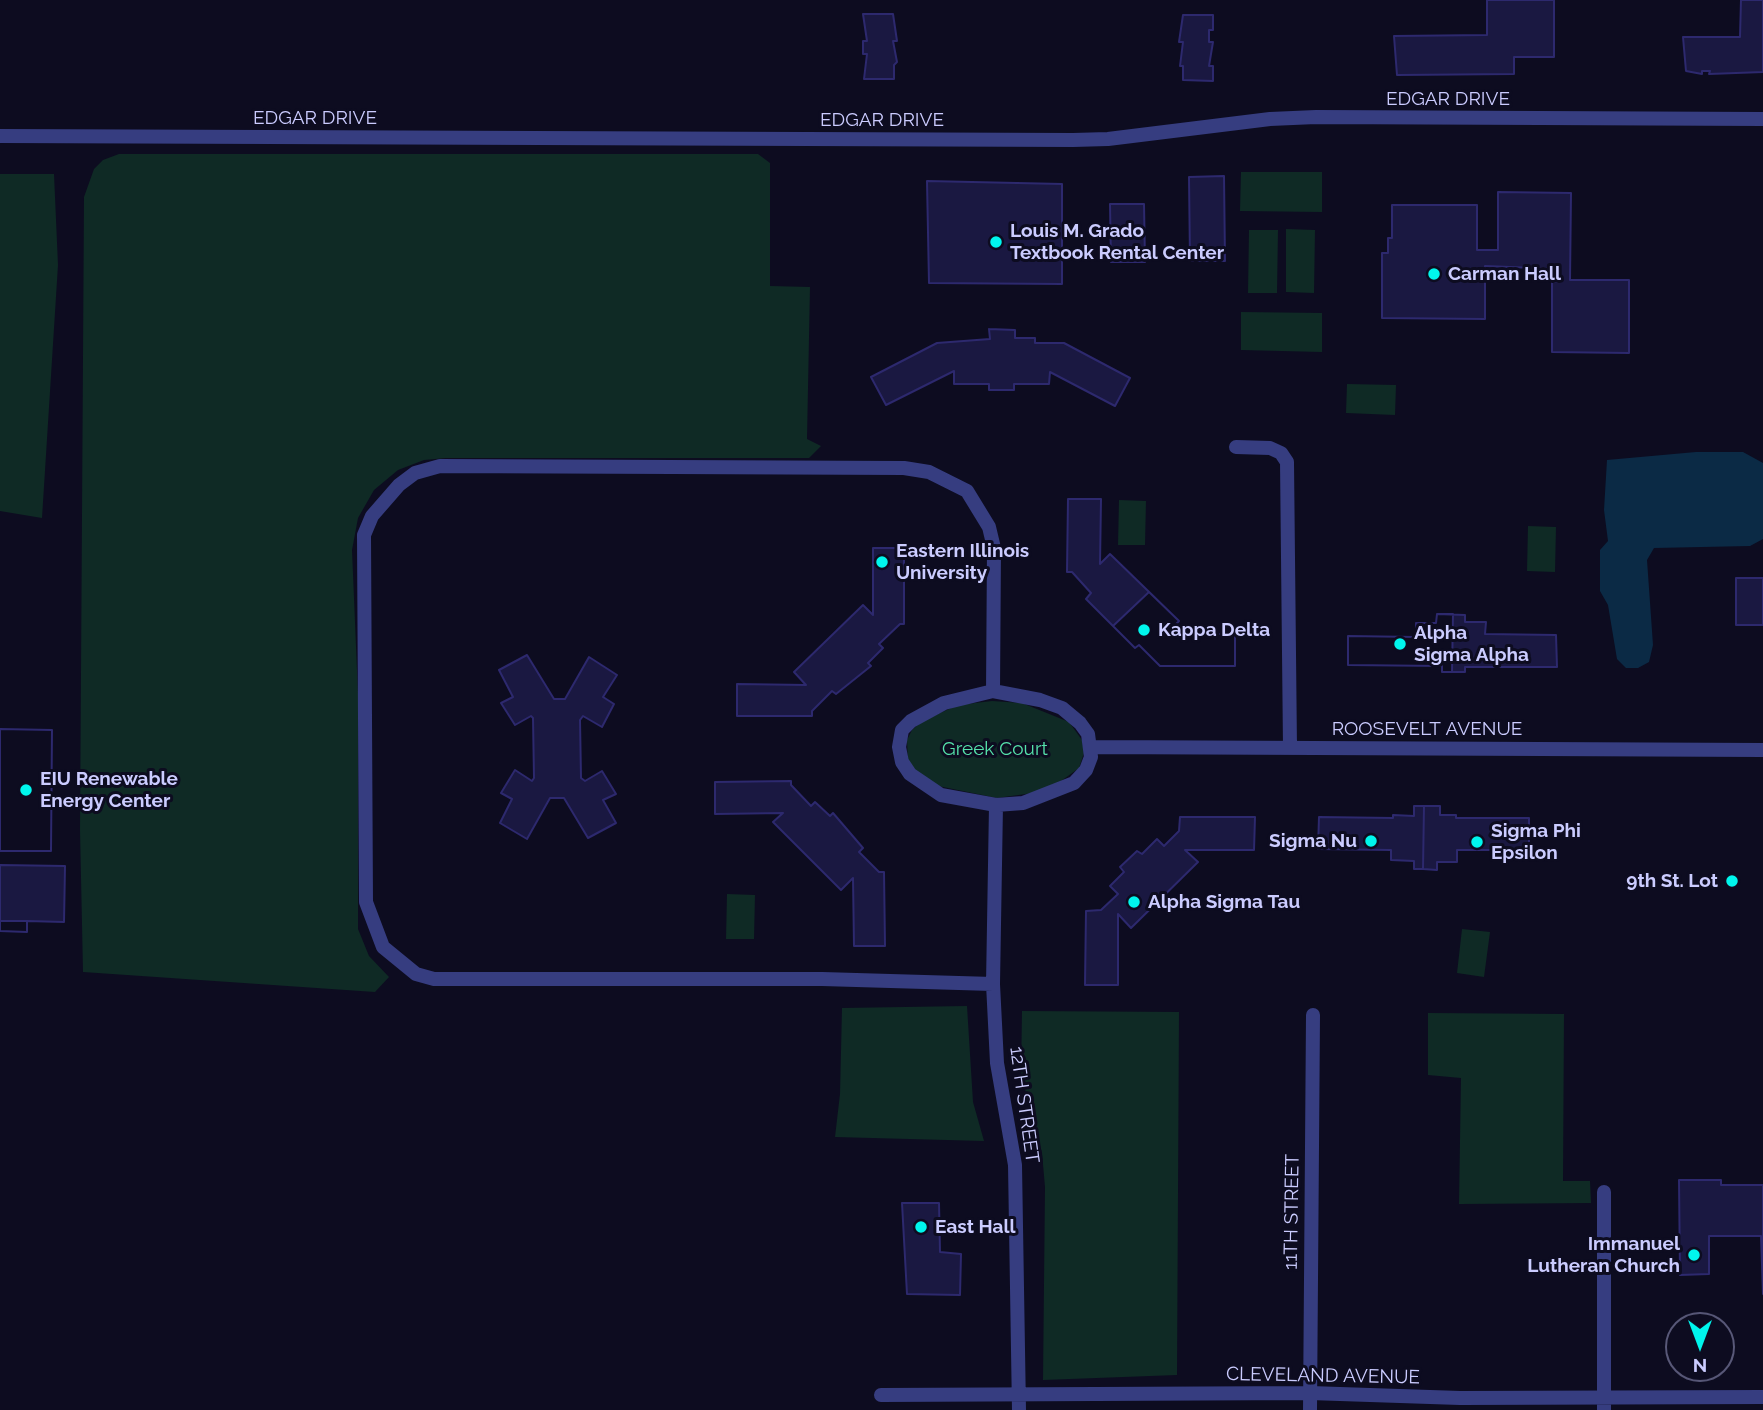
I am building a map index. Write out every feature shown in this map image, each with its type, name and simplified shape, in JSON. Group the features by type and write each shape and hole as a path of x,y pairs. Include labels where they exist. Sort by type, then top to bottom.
{"street":[{"name":"EDGAR DRIVE","path":"0,136 1073,140 1108,139 1269,119 1316,117 1763,119"},
{"path":"1236,447 1269,448 1281,453 1287,462 1290,748"},
{"path":"993,691 994,548 989,527 967,491 929,472 904,468 440,466 415,473 399,485 372,516 364,535 366,902 383,947 416,974 434,979 822,979 993,984"},
{"path":"993,691 1024,695 1062,708 1080,723 1091,747 1086,770 1074,783 1023,803 996,805 941,795 925,786 902,762 899,747 902,730 927,710 963,696 993,691"},
{"name":"ROOSEVELT AVENUE","path":"1091,747 1763,750"},
{"name":"12TH STREET","path":"996,805 993,984 997,1063 1015,1165 1019,1403"},
{"name":"11TH STREET","path":"1310,1410 1313,1015"},
{"path":"1604,1192 1604,1404"},
{"name":"CLEVELAND AVENUE","path":"881,1395 1019,1403 1310,1393 1604,1404 1763,1397"}],"green space":[{"path":"119,154 758,154 770,163 770,286 810,287 807,439 821,446 809,458 446,458 424,460 398,470 374,490 358,518 352,550 358,694 358,929 369,956 389,977 375,992 83,972 80,830 84,197 94,169 103,160"},
{"path":"1241,172 1322,172 1322,212 1240,211"},
{"path":"0,174 54,174 58,265 42,518 0,511"},
{"path":"1286,229 1315,230 1314,293 1286,292"},
{"path":"1249,230 1278,230 1277,293 1248,293"},
{"path":"1241,312 1322,313 1322,352 1241,350"},
{"path":"1347,384 1396,385 1395,415 1346,413"},
{"path":"1119,500 1146,501 1145,545 1118,545"},
{"path":"1528,526 1556,527 1555,572 1527,571"},
{"name":"Greek Court","path":"992,701 1022,703 1069,722 1082,740 1084,753 1079,768 1040,792 997,798 938,786 924,779 908,763 907,740 912,730 922,721 958,705"},
{"path":"727,894 755,895 754,939 726,939"},
{"path":"1462,929 1490,932 1484,977 1457,973"},
{"path":"967,1006 973,1102 984,1141 835,1137 840,1094 842,1008"},
{"path":"1022,1011 1179,1012 1177,1375 1043,1380 1045,1187 1042,1153 1021,1074"},
{"path":"1428,1013 1564,1014 1563,1181 1590,1181 1591,1203 1459,1204 1461,1078 1428,1075"}],"water":[{"path":"1696,452 1743,452 1763,463 1763,539 1750,546 1654,548 1647,560 1653,645 1649,662 1638,668 1626,668 1617,659 1608,605 1600,591 1600,550 1608,541 1604,510 1607,460"}],"building":[{"path":"1487,0 1554,0 1554,57 1514,57 1514,74 1397,75 1394,36 1487,35"},
{"path":"1741,0 1763,0 1763,72 1709,74 1710,71 1702,71 1702,74 1686,71 1683,37 1740,37"},
{"path":"863,14 893,14 897,41 893,41 897,62 894,65 894,79 864,79 867,54 863,54 863,41 867,41"},
{"path":"1183,15 1213,15 1213,30 1209,30 1209,42 1213,42 1209,66 1213,66 1213,81 1183,80 1183,66 1180,66 1183,42 1179,42"},
{"path":"1224,176 1225,261 1190,261 1189,177"},
{"name":"Louis M. Grado Textbook Rental Center","path":"927,181 1062,184 1062,284 929,283"},
{"name":"Carman Hall","path":"1498,192 1571,193 1570,280 1629,280 1629,353 1552,352 1552,282 1559,282 1560,269 1485,266 1485,319 1382,318 1382,253 1388,253 1388,238 1392,238 1392,205 1477,205 1477,250 1498,250"},
{"path":"1110,204 1144,204 1145,262 1111,262"},
{"path":"989,329 1015,330 1015,338 1035,338 1035,343 1064,343 1130,378 1115,406 1050,372 1049,384 1014,384 1014,390 989,390 989,384 954,384 954,371 886,405 871,377 937,343 990,339"},
{"path":"1068,499 1101,499 1100,564 1110,554 1179,621 1167,634 1235,634 1235,666 1160,666 1139,645 1135,648 1086,599 1091,593 1072,572 1067,572"},
{"path":"873,548 904,548 904,624 900,624 879,644 883,648 868,663 871,666 836,694 832,691 812,711 812,716 737,716 737,684 806,685 794,672 863,605 873,615"},
{"path":"1736,578 1763,578 1763,625 1736,625"},
{"name":"Kappa Delta","path":"1149,592 1179,621 1167,634 1235,634 1235,666 1160,666 1139,645 1135,648 1113,626"},
{"path":"1437,614 1465,615 1465,622 1486,622 1485,634 1556,635 1557,667 1465,667 1465,672 1442,672 1442,666 1348,665 1348,636 1416,637 1416,623 1436,623"},
{"name":"Alpha Sigma Alpha","path":"1437,614 1453,614 1452,672 1442,672 1442,666 1348,665 1348,636 1416,637 1416,623 1436,623"},
{"path":"527,655 554,699 565,699 589,657 617,675 603,697 614,704 602,727 583,716 580,720 581,778 585,781 602,771 616,794 603,800 616,823 588,838 564,798 550,798 527,839 500,823 512,799 501,793 515,770 532,781 534,778 533,718 531,716 515,725 501,703 513,697 499,670"},
{"name":"EIU Renewable Energy Center","path":"0,729 52,730 51,851 0,851"},
{"name":"EIU Renewable Energy Center","path":"0,729 52,730 51,851 0,851"},
{"path":"791,781 791,785 811,806 815,802 830,816 833,813 863,848 859,852 879,872 884,872 885,946 854,946 853,878 841,890 773,822 783,813 715,814 715,782"},
{"name":"Sigma Nu","path":"1414,806 1424,806 1423,869 1414,869 1414,861 1391,860 1391,850 1318,849 1319,817 1414,816"},
{"name":"Sigma Phi Epsilon","path":"1424,806 1440,806 1440,815 1456,815 1456,818 1529,818 1529,850 1457,850 1457,862 1437,862 1437,870 1423,869"},
{"name":"Alpha Sigma Tau","path":"1180,817 1255,817 1254,850 1185,850 1198,862 1131,928 1118,914 1118,985 1085,985 1086,911 1101,910 1118,894 1110,886 1124,872 1120,867 1137,851 1142,854 1157,839 1164,846 1179,831"},
{"name":"EIU Renewable Energy Center","path":"0,865 65,866 64,922 27,921 27,932 0,931"},
{"path":"0,921 27,921 27,932 0,931"},
{"name":"Immanuel Lutheran Church","path":"1679,1180 1721,1180 1721,1185 1763,1185 1763,1294 1761,1236 1709,1236 1709,1274 1680,1275"},
{"name":"East Hall","path":"902,1203 939,1203 940,1252 961,1254 960,1295 907,1294"}],"place":[{"name":"Louis M. Grado Textbook Rental Center","path":"996,242"},
{"name":"Carman Hall","path":"1434,274"},
{"name":"Eastern Illinois University","path":"882,562"},
{"name":"Kappa Delta","path":"1144,630"},
{"name":"Alpha Sigma Alpha","path":"1400,644"},
{"name":"EIU Renewable Energy Center","path":"26,790"},
{"name":"Sigma Nu","path":"1371,841"},
{"name":"Sigma Phi Epsilon","path":"1477,842"},
{"name":"9th St. Lot","path":"1732,881"},
{"name":"Alpha Sigma Tau","path":"1134,902"},
{"name":"East Hall","path":"921,1227"},
{"name":"Immanuel Lutheran Church","path":"1694,1255"}]}
